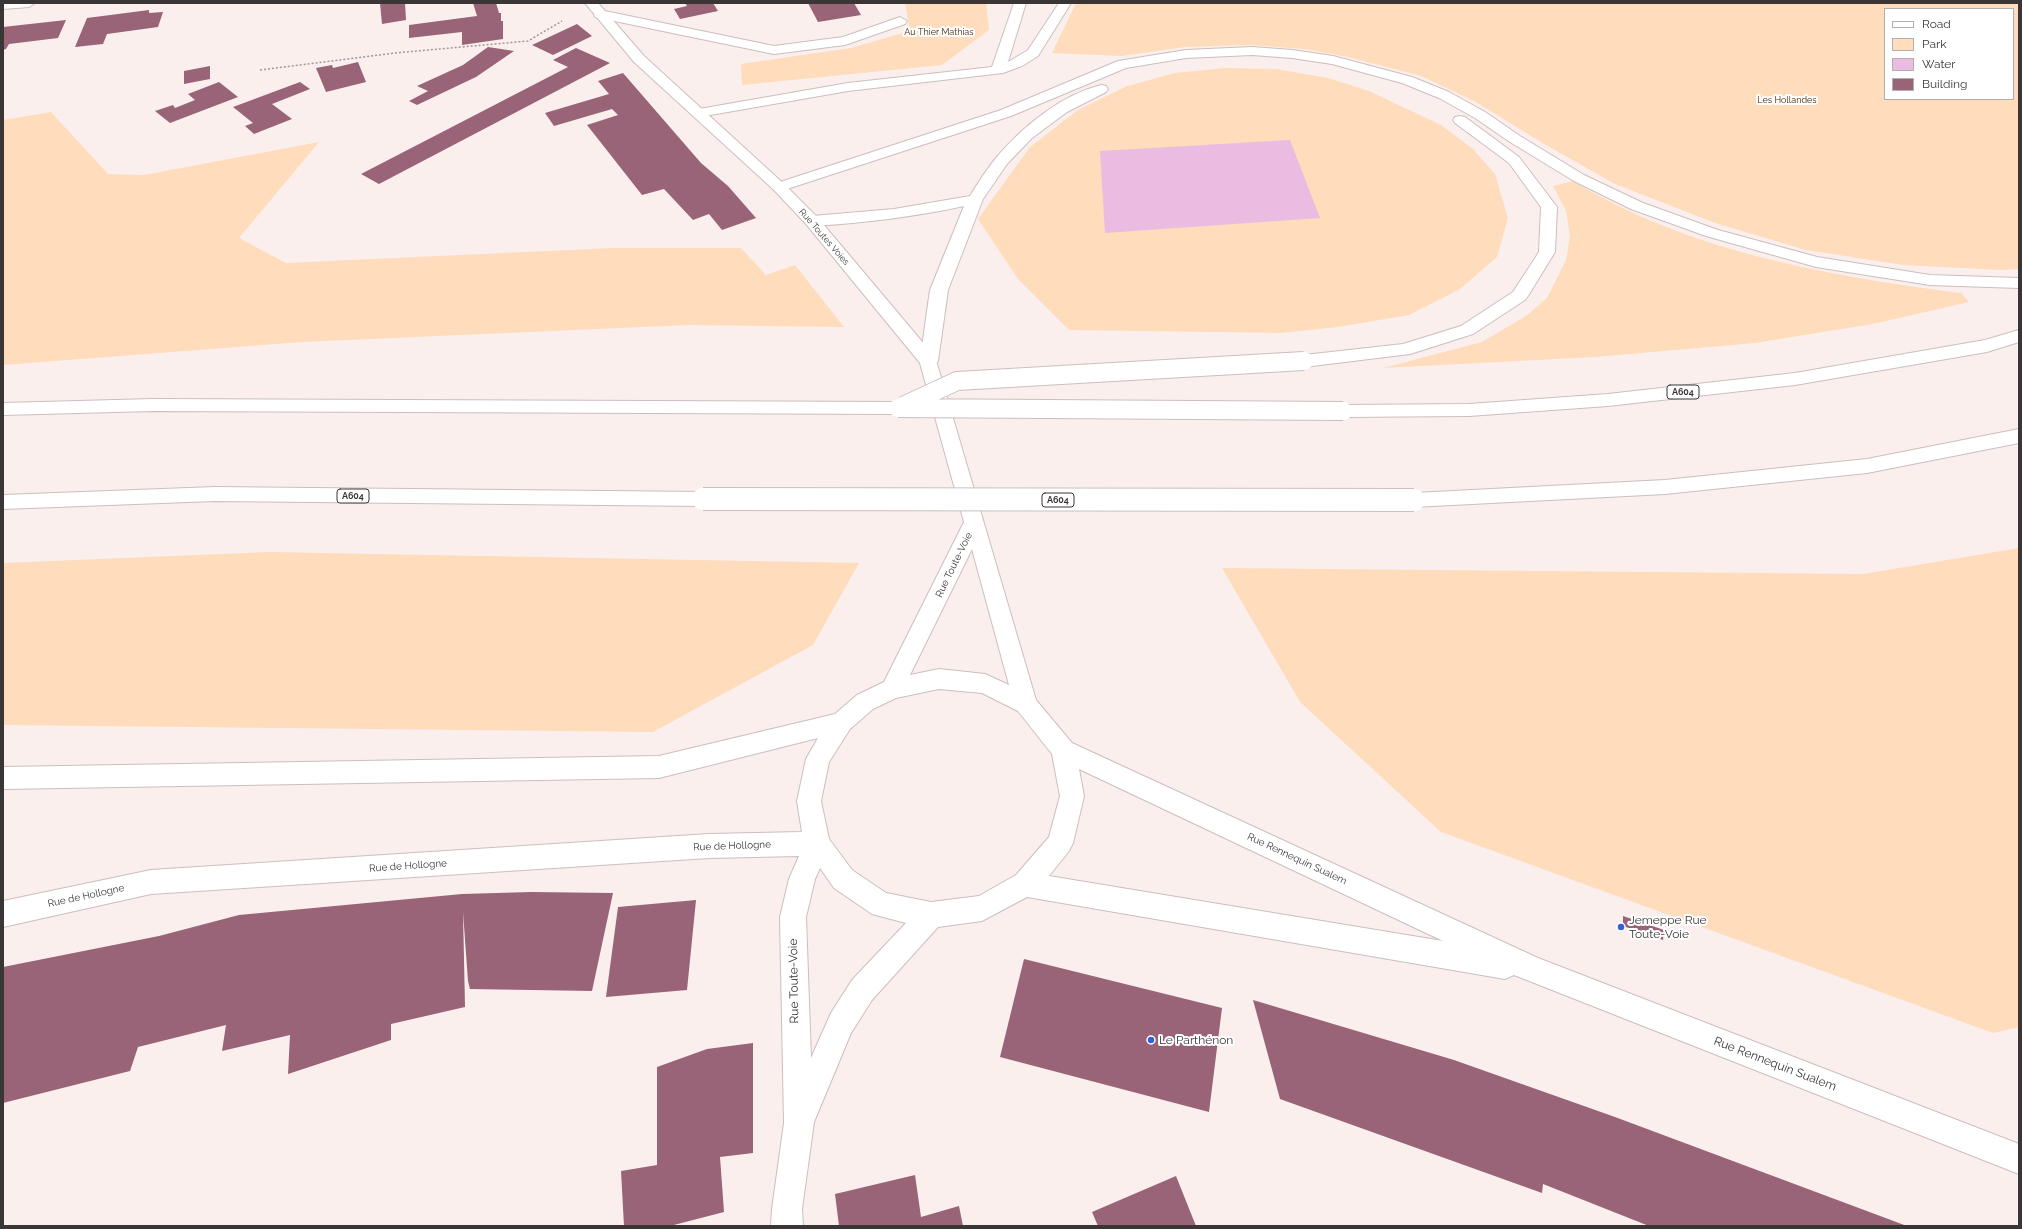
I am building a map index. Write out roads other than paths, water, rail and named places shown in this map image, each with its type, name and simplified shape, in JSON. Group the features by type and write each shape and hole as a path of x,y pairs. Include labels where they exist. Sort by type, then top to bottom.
{"main road":[{"path":"3,5 29,3"},
{"name":"Rue Toutes Voies","path":"590,3 639,58 779,187 812,221 929,361 974,523"},
{"path":"998,70 1020,3"},
{"path":"699,112 848,87 998,70 1017,63 1033,53 1048,32 1065,3"},
{"path":"600,14 774,50 845,41 900,22"},
{"path":"779,187 1006,113 1123,64 1186,54 1252,51 1292,54 1333,60 1407,80 1444,95 1480,114 1514,139 1579,178 1637,206 1712,233 1816,262 1930,280 2019,283"},
{"path":"898,408 957,381 1304,361 1404,350 1467,330 1519,296 1546,252 1549,207 1514,160 1473,128 1440,107 1402,90 1367,78 1330,69 1256,61 1189,63 1136,74 1083,96 1042,121 1006,156 975,199 939,290 929,361"},
{"path":"812,221 880,216 934,209 975,199"},
{"name":"A604","path":"3,410 153,405 1343,411 1477,409 1608,400 1787,380 1987,346 2019,336"},
{"name":"A604","path":"3,502 215,494 703,499 1414,500 1665,487 1868,466 2019,436"},
{"name":"Rue Toute-Voie","path":"892,689 974,523"},
{"name":"Rue Toute-Voie","path":"974,523 1026,704 1063,750 1072,796 1060,844 1025,884 982,908 931,915 881,905 843,879 817,844 809,801 818,759 842,722 865,702 892,689 939,679 985,684 1026,704"},
{"path":"3,778 659,767 842,722"},
{"name":"Rue Rennequin Sualem","path":"1063,750 1532,969 2019,1159"},
{"name":"Rue Toute-Voie","path":"787,1226 786,1210 799,1123 793,917 802,879 817,844"},
{"name":"Rue de Hollogne","path":"3,914 151,882 709,846 817,844"},
{"name":"Rue Rennequin Sualem","path":"1025,884 1532,969"},
{"name":"Rue Toute-Voie","path":"799,1123 841,1023 862,990 931,915"}],"water":[{"path":"1290,140 1320,218 1105,233 1100,151"}],"place":[{"name":"Jemeppe Rue Toute-Voie","path":"1621,927"},
{"name":"Le Parthénon","path":"1151,1040"}],"park label":[{"name":"Au Thier Mathias","path":"939,32"},
{"name":"Les Hollandes","path":"1787,100"}]}
